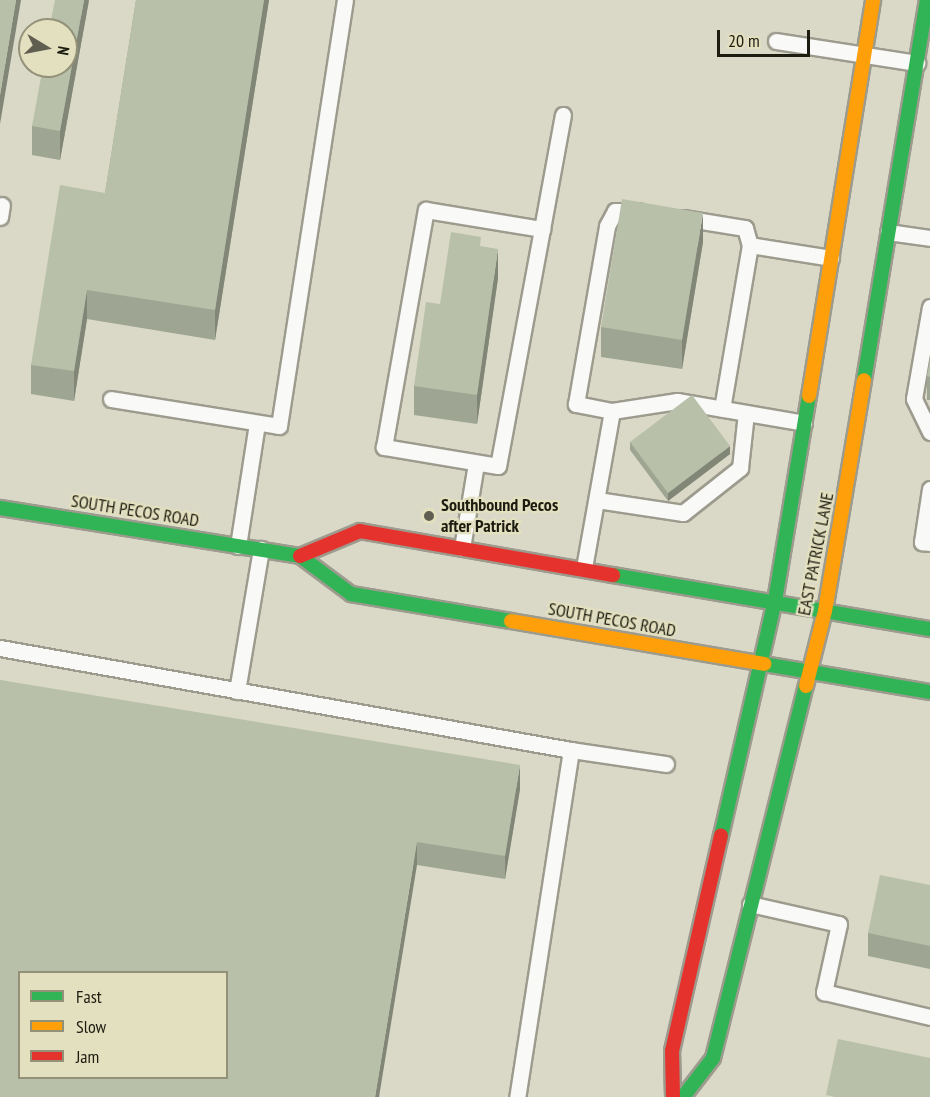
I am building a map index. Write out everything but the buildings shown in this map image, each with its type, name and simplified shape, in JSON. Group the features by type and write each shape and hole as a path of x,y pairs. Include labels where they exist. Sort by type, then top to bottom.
{"main road":[{"name":"EAST PATRICK LANE","path":"674,1097 672,1051 775,601 873,0"},
{"name":"EAST PATRICK LANE","path":"683,1097 713,1058 825,611 927,0"},
{"name":"SOUTH PECOS ROAD","path":"0,508 300,556 351,594 930,692"},
{"path":"300,556 360,531 930,629"}],"lane":[{"path":"111,399 279,426 345,0"},
{"path":"776,41 916,63"},
{"path":"542,229 426,210 384,447 498,466 542,229 563,114"},
{"path":"722,409 750,244 745,228 615,211 608,226 576,404 612,411 677,401 722,409 804,423"},
{"path":"888,232 930,238"},
{"path":"750,244 831,258"},
{"path":"930,307 914,399 930,432"},
{"path":"584,568 612,411"},
{"path":"597,500 683,513 740,468 746,413"},
{"path":"238,546 257,423"},
{"path":"462,548 476,463"},
{"path":"930,489 922,542 930,543"},
{"path":"237,691 261,549"},
{"path":"0,648 571,750 666,764"},
{"path":"517,1097 571,750"},
{"path":"750,904 839,924 824,992 930,1017"}],"traffic: fast":[{"path":"864,380 927,0"},
{"path":"721,836 775,601 809,396"},
{"path":"0,508 300,556 351,594 511,621"},
{"path":"613,575 930,629"},
{"path":"764,664 930,692"},
{"path":"683,1097 713,1058 806,686"}],"traffic: slow":[{"path":"809,396 873,0"},
{"path":"806,686 825,611 864,380"},
{"path":"511,621 764,664"}],"traffic: jam":[{"path":"300,556 360,531 613,575"},
{"path":"673,1097 672,1051 721,836"}],"place":[{"name":"Southbound Pecos after Patrick","path":"429,516"}]}
